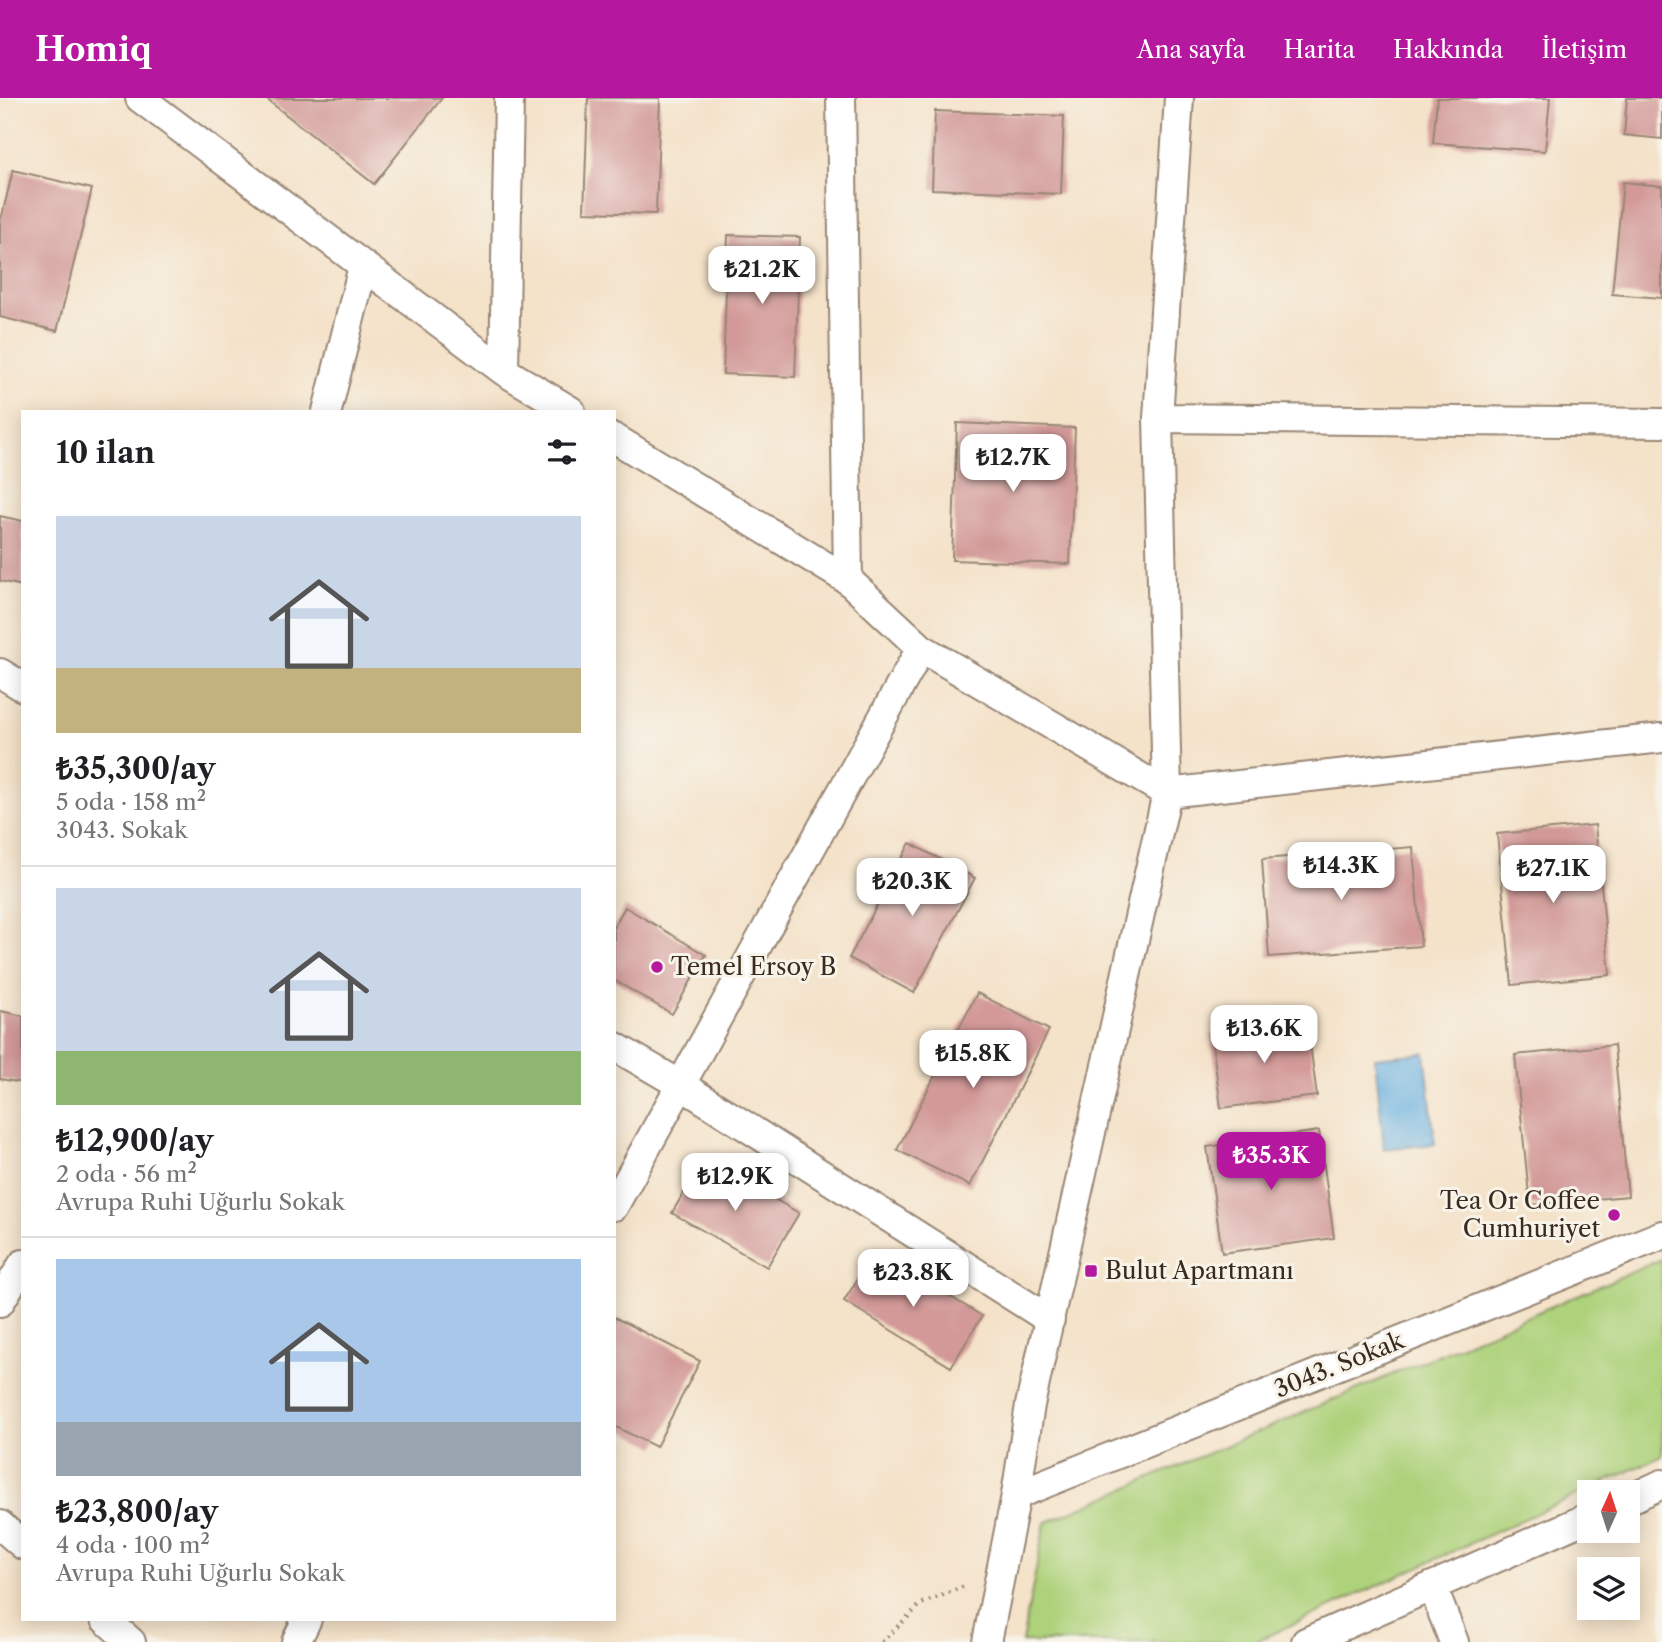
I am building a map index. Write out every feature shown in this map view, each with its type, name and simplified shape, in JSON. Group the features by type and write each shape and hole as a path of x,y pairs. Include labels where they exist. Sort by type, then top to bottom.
{"street":[{"path":"140,98 504,370 569,410"},
{"path":"504,370 509,98"},
{"path":"841,98 848,580"},
{"path":"987,1642 1016,1495 1030,1405 1167,793 1158,418 1179,98"},
{"path":"327,410 363,266"},
{"path":"1158,418 1662,423"},
{"path":"616,439 848,580 921,648 1167,793 1662,738"},
{"path":"616,1202 921,648"},
{"path":"0,673 21,686"},
{"path":"616,1047 681,1085 1050,1320"},
{"name":"3043. Sokak","path":"1016,1495 1662,1235"},
{"path":"0,1302 21,1268"},
{"path":"1640,1494 1662,1484"},
{"path":"1306,1642 1577,1522"},
{"path":"0,1525 21,1543"},
{"path":"1432,1586 1454,1642"},
{"path":"107,1621 131,1642"},
{"path":"296,1642 306,1621"}],"path":[{"path":"882,1642 921,1604 1001,1572"}],"green space":[{"path":"1662,1259 1662,1456 1609,1480 1577,1480 1577,1495 1254,1642 1022,1642 1045,1523"}],"water":[{"path":"1425,1053 1435,1144 1384,1149 1375,1058"}],"building":[{"path":"265,98 442,98 374,184"},
{"path":"588,98 660,98 656,214 584,212"},
{"path":"1437,98 1550,98 1545,151 1433,143"},
{"path":"1627,98 1662,98 1662,139 1624,135"},
{"path":"935,111 1064,116 1061,194 932,189"},
{"path":"13,170 92,189 57,331 0,317 0,224"},
{"path":"1623,182 1662,186 1662,298 1612,294"},
{"path":"728,235 800,237 795,377 723,374"},
{"path":"957,423 1075,428 1070,564 952,560"},
{"path":"0,516 21,521 21,586 0,581"},
{"path":"1595,825 1610,975 1512,985 1497,834"},
{"path":"910,843 975,878 914,993 849,958"},
{"path":"1413,847 1421,946 1269,957 1262,859"},
{"name":"Temel Ersoy B","path":"625,907 706,955 672,1014 616,981 616,923"},
{"path":"977,993 1049,1030 970,1186 897,1150"},
{"path":"1,1011 21,1016 21,1083 0,1079"},
{"path":"1307,1022 1317,1096 1221,1108 1211,1034"},
{"path":"1614,1045 1628,1196 1530,1205 1515,1055"},
{"path":"1319,1131 1334,1238 1222,1253 1207,1147"},
{"path":"703,1159 799,1213 767,1267 672,1213"},
{"path":"875,1251 982,1316 951,1367 844,1301"},
{"path":"616,1318 700,1361 656,1447 616,1427"}],"place":[{"name":"Temel Ersoy B","path":"657,967"},
{"name":"Tea Or Coffee Cumhuriyet","path":"1614,1215"},
{"name":"Bulut Apartmanı","path":"1091,1271"}]}
